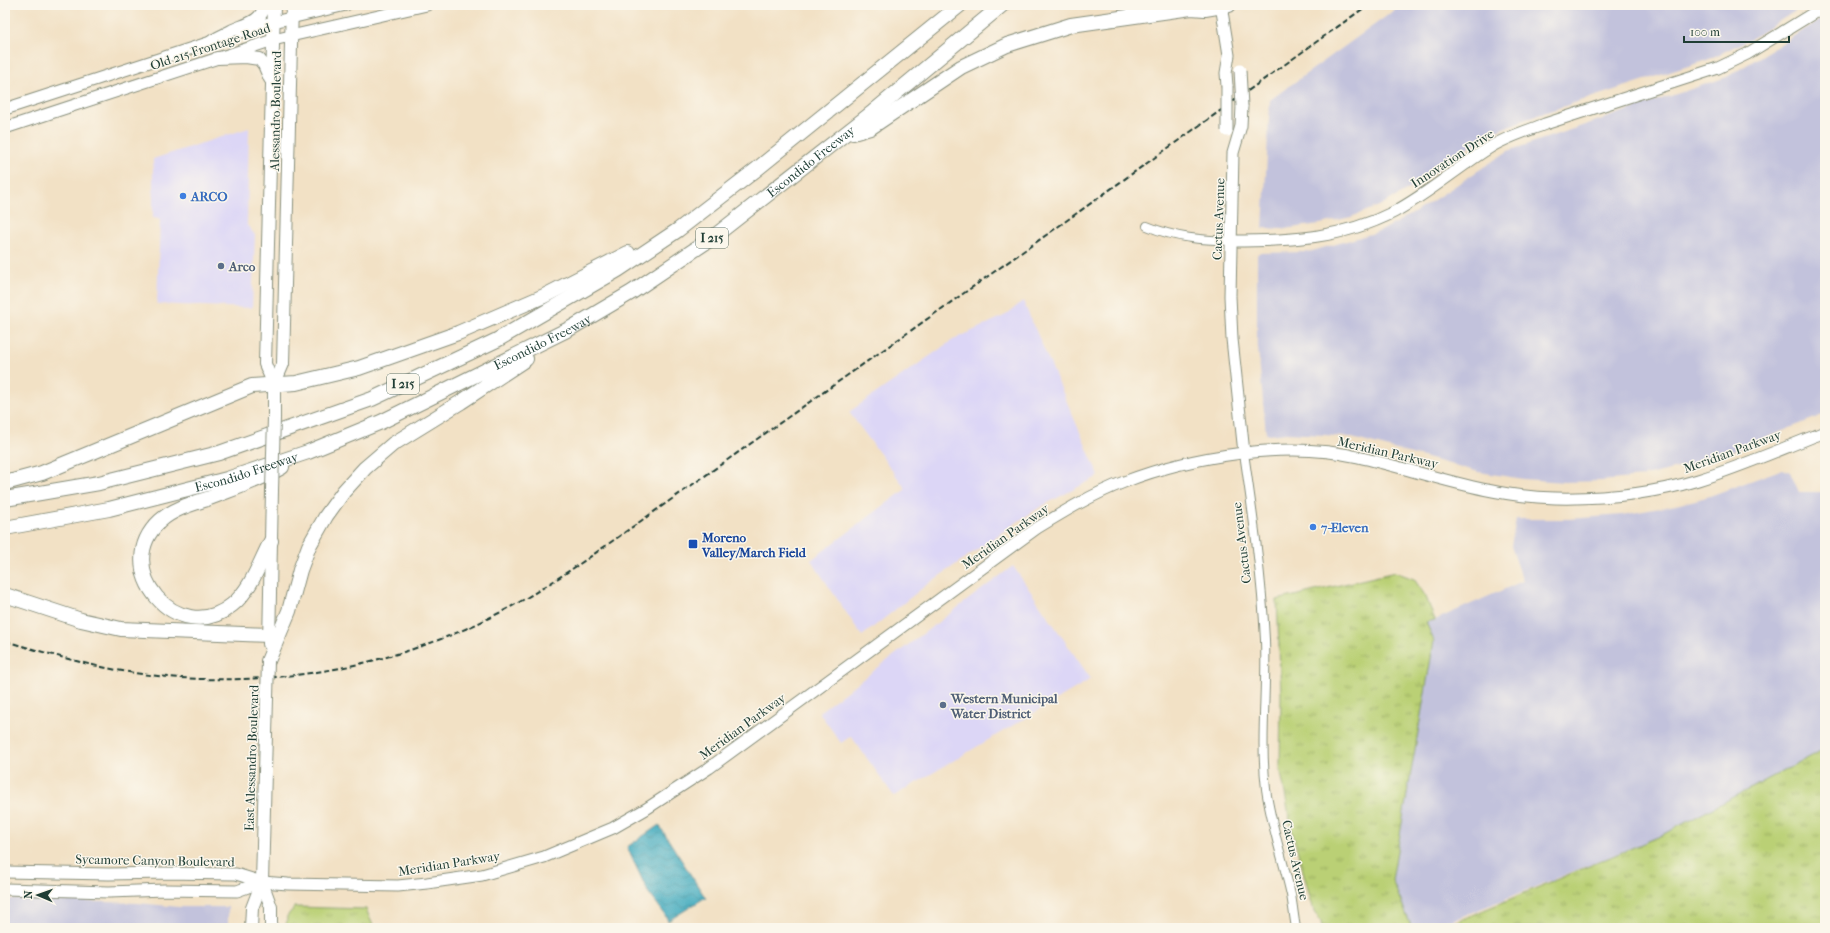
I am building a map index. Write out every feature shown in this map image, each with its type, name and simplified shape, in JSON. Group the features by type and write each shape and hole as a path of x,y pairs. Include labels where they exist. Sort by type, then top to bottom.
{"highway":[{"path":"889,62 947,5"},
{"name":"Escondido Freeway","path":"5,499 99,483 219,453 372,398 497,340 618,270 678,230 757,169 960,5"},
{"path":"845,136 870,128 960,67 1025,38 1071,25 1191,8 1205,9 1224,5"},
{"name":"Escondido Freeway","path":"5,528 109,509 227,479 308,452 381,422 571,328 632,292 712,238 845,136 999,8"},
{"path":"5,483 42,473 252,386 296,383 359,368 458,333 544,296 620,258 757,169"},
{"path":"268,662 289,611 300,570 309,546 326,516 344,491 365,468 393,444 461,402 571,328"},
{"path":"271,541 246,588 238,599 231,606 213,615 192,617 174,612 163,606 147,585 143,569 142,555 145,542 152,531 168,515 184,507 263,478 308,452"},
{"path":"5,595 81,620 121,629 269,629"}],"main road":[{"path":"212,41 233,30 253,23 260,16 265,5"},
{"name":"Alessandro Boulevard","path":"268,217 274,5"},
{"name":"Alessandro Boulevard","path":"287,217 292,5"},
{"name":"Old 215 Frontage Road","path":"5,109 274,22 346,5"},
{"name":"Old 215 Frontage Road","path":"5,128 273,40 427,5"},
{"name":"Cactus Avenue","path":"1224,5 1229,55 1226,73 1227,131 1233,153 1230,296 1232,339 1244,453"},
{"name":"Innovation Drive","path":"1231,241 1289,241 1351,230 1394,211 1423,194 1491,146 1545,124 1718,68 1747,54 1825,6"},
{"name":"Cactus Avenue","path":"1229,55 1240,70 1242,126 1233,153"},
{"path":"218,58 246,57 260,59 272,83"},
{"name":"East Alessandro Boulevard","path":"251,928 252,908 262,882 269,629 274,385 265,364 268,217"},
{"name":"East Alessandro Boulevard","path":"274,385 284,364 287,217"},
{"name":"Meridian Parkway","path":"262,882 288,884 398,886 482,875 516,866 578,844 613,828 646,809 709,768 1037,528 1066,510 1101,492 1144,474 1185,463 1259,450 1284,450 1344,454 1477,488 1511,494 1554,498 1602,498 1653,491 1697,480 1739,466 1825,432"},
{"name":"Sycamore Canyon Boulevard","path":"5,872 236,874 262,882"},
{"path":"5,889 109,892 165,890 237,891 262,882"},
{"name":"East Alessandro Boulevard","path":"262,882 271,907 271,928"}],"street":[{"name":"Innovation Drive","path":"1148,226 1172,236 1190,239 1231,241"},
{"name":"Cactus Avenue","path":"1244,453 1254,522 1265,640 1266,692 1264,761 1266,789 1272,822 1291,895 1296,928"}],"shaded area":[{"path":"1402,5 1805,5 1754,37 1707,60 1534,116 1501,129 1472,145 1417,185 1379,206 1351,217 1320,224 1284,229 1263,228 1270,100"},
{"path":"1825,17 1825,414 1710,460 1641,477 1601,481 1564,482 1523,479 1479,472 1352,438 1286,433 1269,435 1266,433 1257,337 1257,255 1259,253 1309,252 1381,231 1414,213 1508,151 1727,77"},
{"path":"249,128 247,225 255,235 252,308 157,304 160,219 153,218 153,159"},
{"path":"1023,301 1099,476 1040,507 1008,528 925,586 862,636 811,560 906,489 849,412 953,340 1006,315"},
{"path":"1783,469 1790,472 1799,492 1825,492 1825,749 1658,837 1433,928 1412,928 1392,880 1434,641 1426,622 1435,620 1523,581 1511,546 1516,519 1569,519 1622,515 1676,505 1707,497"},
{"path":"1013,566 1091,679 894,796 851,736 841,743 819,712"},
{"path":"5,899 137,903 179,907 228,907 228,928 5,928"}],"green space":[{"path":"1395,572 1414,579 1426,597 1435,620 1426,622 1434,641 1392,880 1412,928 1322,928 1321,922 1314,911 1292,831 1280,767 1281,694 1277,600"},
{"path":"1825,749 1825,928 1441,928 1658,837"},
{"path":"295,907 366,909 374,928 286,928 287,916"}],"water":[{"path":"659,825 706,897 668,921 664,913 648,892 627,847"}],"railway":[{"path":"5,641 73,660 142,674 187,678 232,679 277,677 322,671 366,662 410,650 452,635 493,616 553,582 587,559 1052,231 1368,5"}],"place":[{"name":"ARCO","path":"183,196"},
{"name":"Arco","path":"221,266"},
{"name":"7-Eleven","path":"1313,527"},
{"name":"Moreno Valley/March Field","path":"693,544"},
{"name":"Western Municipal Water District","path":"943,705"}]}
